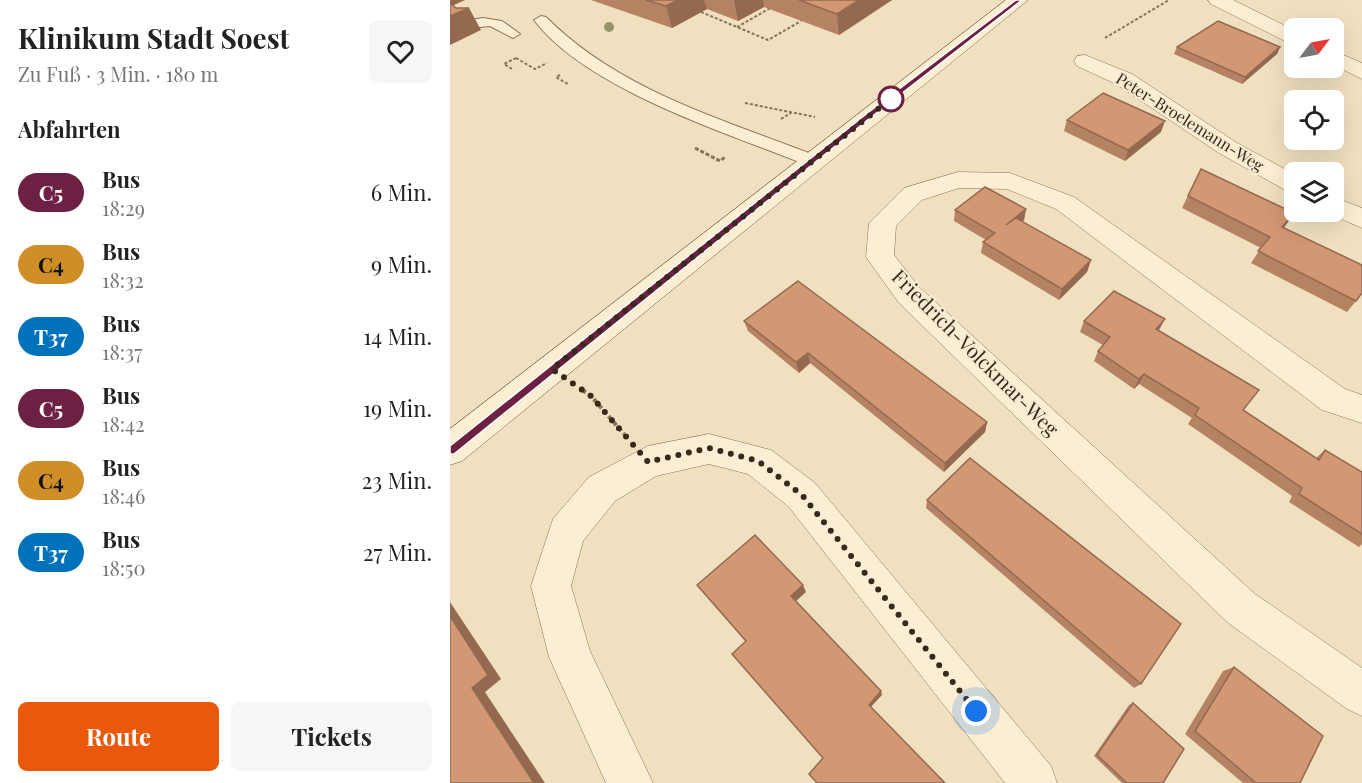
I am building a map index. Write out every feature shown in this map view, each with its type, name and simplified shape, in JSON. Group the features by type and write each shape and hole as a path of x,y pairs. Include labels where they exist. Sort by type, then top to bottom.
{"street":[{"path":"450,450 1018,0"},
{"path":"1218,0 1284,33"},
{"name":"Peter-Broelemann-Weg","path":"1085,61 1124,79 1228,148 1284,179"},
{"path":"1344,62 1362,72"},
{"name":"Friedrich-Volckmar-Weg","path":"1362,409 1334,400 1065,203 1010,181 958,180 913,194 883,223 880,257 909,295 1241,608 1362,694"},
{"path":"1344,211 1362,219"},
{"path":"630,783 570,657 551,585 566,532 602,489 648,462 709,448 758,461 802,495 1034,783"}],"lane":[{"path":"470,24 485,20 502,26 513,34"},
{"path":"541,20 553,36 587,60 641,90 813,161"}],"path":[{"path":"1085,61 1102,40 1169,0"},
{"path":"737,27 775,5"},
{"path":"701,12 768,40 801,21"},
{"path":"512,69 504,64 516,58"},
{"path":"552,369 591,396 648,462"}],"building":[{"path":"646,0 678,0 666,6"},
{"path":"799,0 859,0 837,14"},
{"path":"450,3 456,8 469,8 450,16"},
{"path":"1218,21 1280,47 1245,77 1177,47"},
{"path":"1103,93 1165,121 1128,150 1067,120"},
{"path":"1201,169 1284,208 1284,222 1286,222 1282,227 1362,265 1362,293 1356,301 1258,251 1270,237 1188,196"},
{"path":"985,187 1026,209 1006,225 1016,218 1091,260 1062,289 983,242 995,233 955,210"},
{"path":"798,281 987,422 945,463 808,353 796,362 744,321"},
{"path":"1114,291 1165,319 1156,329 1259,390 1243,410 1319,460 1325,450 1362,472 1362,534 1299,494 1302,488 1195,415 1199,408 1144,374 1139,379 1098,351 1110,337 1084,321"},
{"path":"970,458 1181,624 1141,684 927,500"},
{"path":"755,535 803,585 791,596 881,691 869,705 945,783 817,783 809,774 823,758 732,654 746,641 697,585"},
{"path":"450,616 488,675 472,688 534,783 450,783"},
{"path":"1234,667 1323,736 1300,783 1256,783 1195,731"},
{"path":"1133,703 1184,749 1163,783 1127,783 1097,755"}],"bus line":[{"name":"C5","path":"450,450 867,117 1018,0"}],"route":[{"path":"891,99 893,97 552,369 591,396 648,462 709,448 758,461 802,495 976,711"}]}
